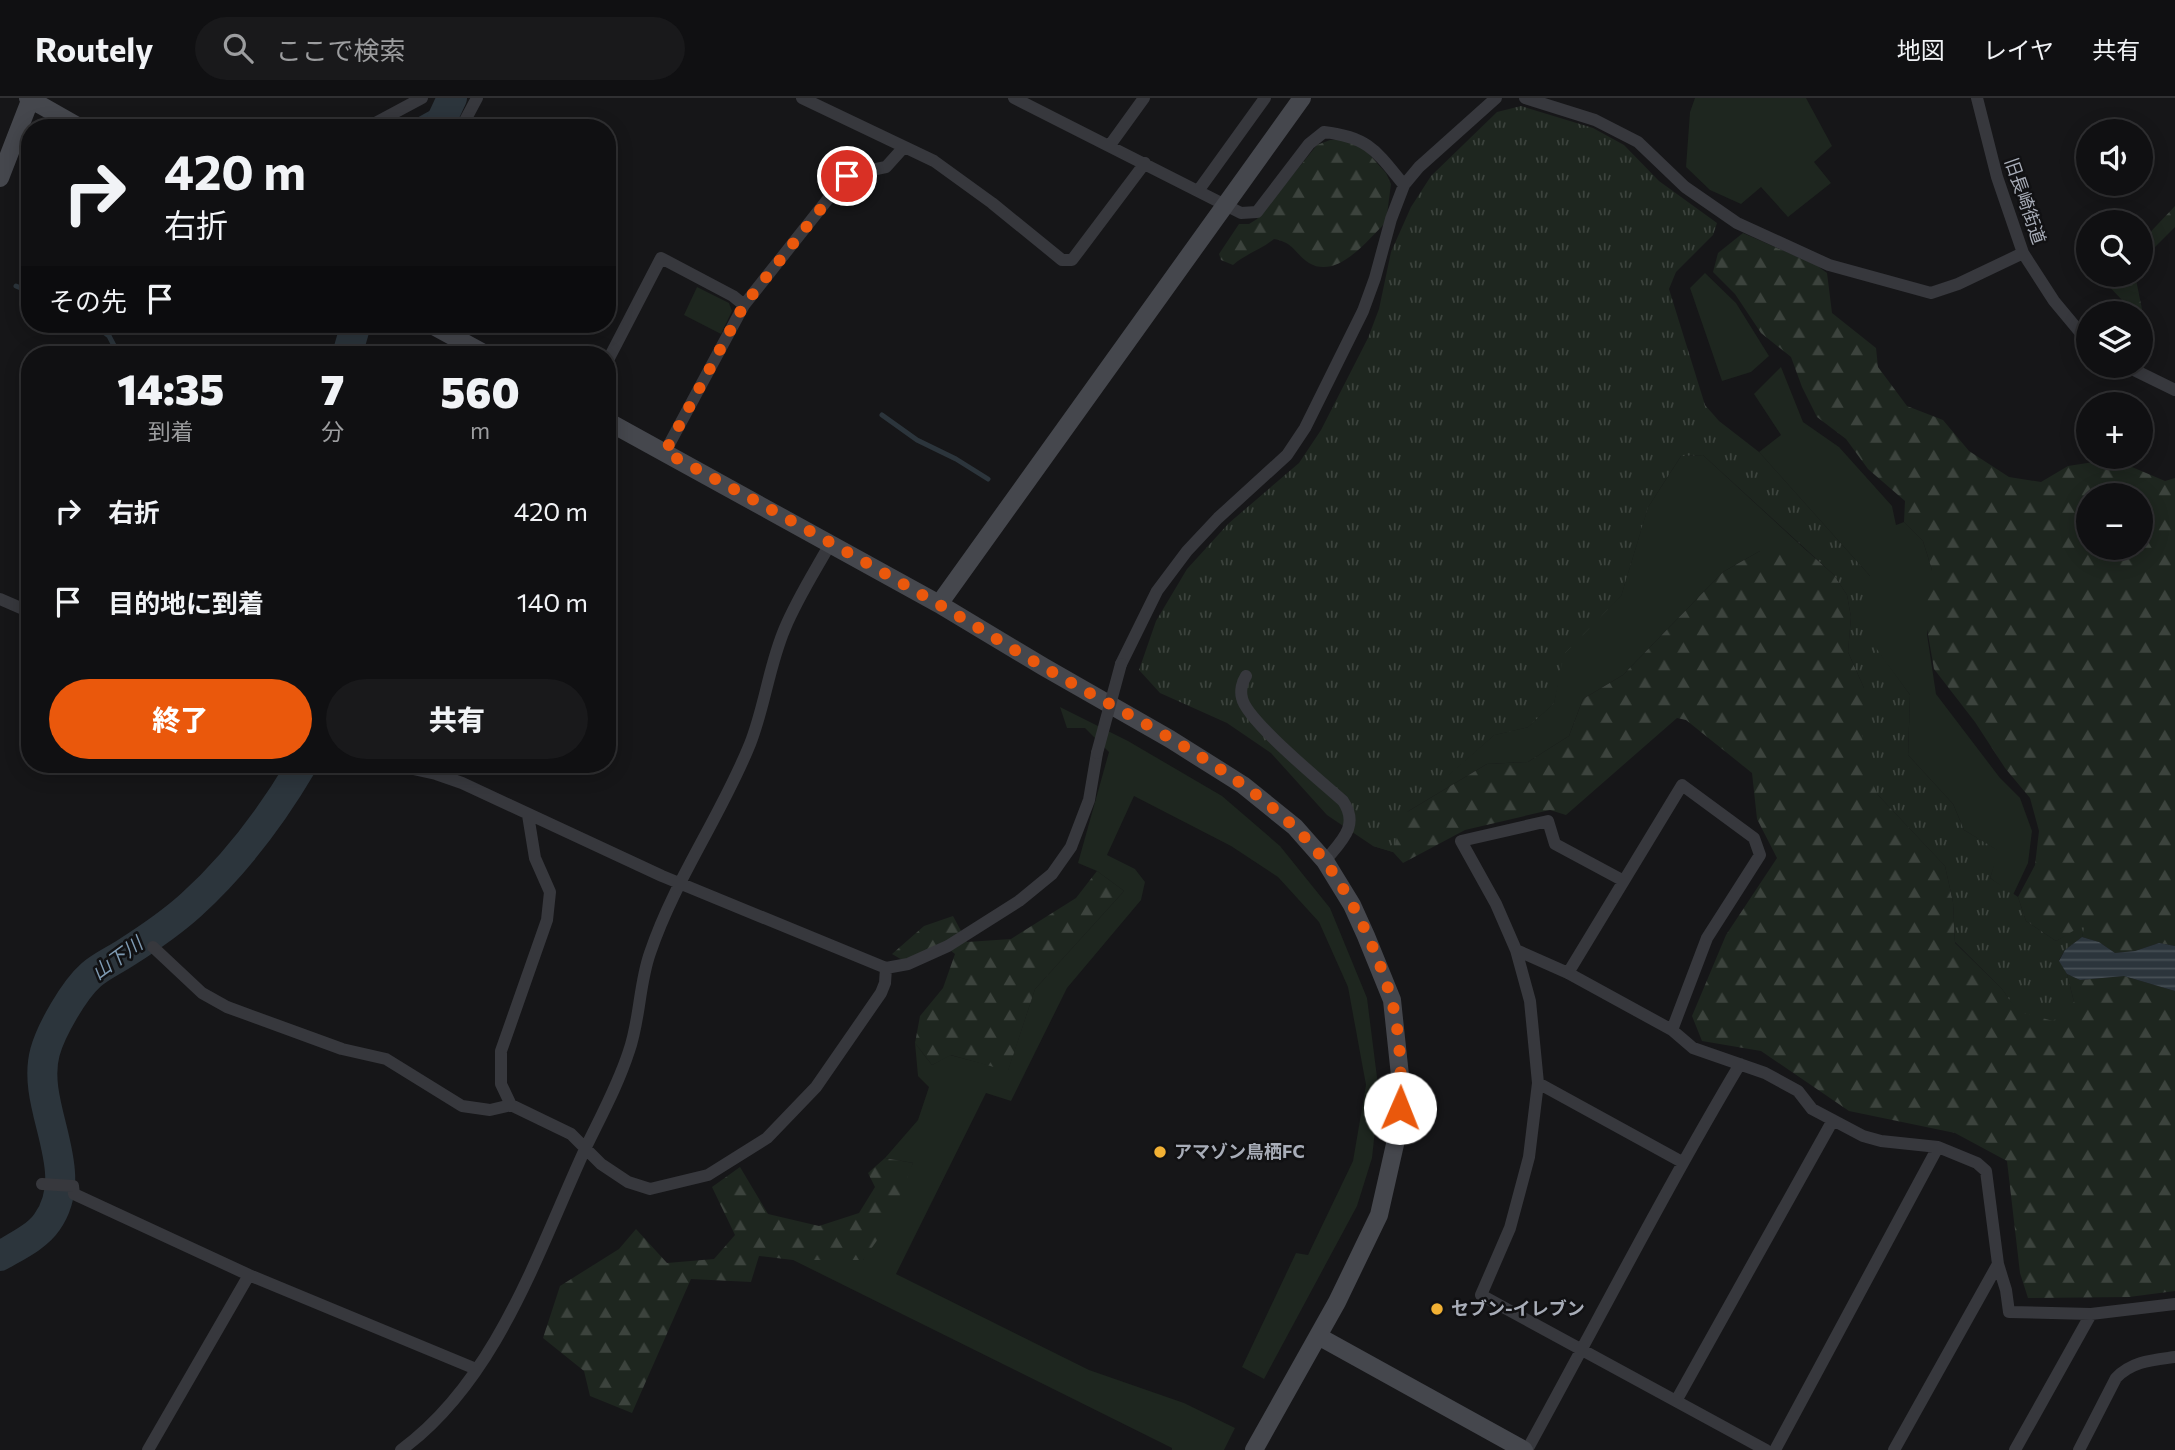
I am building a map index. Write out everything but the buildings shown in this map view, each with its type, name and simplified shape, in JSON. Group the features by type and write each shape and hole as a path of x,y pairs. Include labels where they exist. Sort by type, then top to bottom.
{"street":[{"path":"22,119 30,98 66,119"},
{"path":"383,119 422,98"},
{"path":"466,119 477,98"},
{"path":"802,98 934,161 992,203 1062,260 1072,260 1145,163"},
{"path":"1110,145 1144,98"},
{"path":"1198,191 1265,98"},
{"path":"939,604 1302,98"},
{"path":"431,773 462,783 679,882 886,968 908,964 948,946 1019,901 1052,874 1071,847 1089,800 1097,753 1121,664 1157,591 1187,551 1218,518 1287,455 1306,428 1363,311 1404,185 1419,167 1496,98"},
{"path":"1525,98 1595,120 1638,142 1685,187 1737,223 1829,265 1931,293 1958,284 2023,253"},
{"name":"旧長崎街道","path":"1977,98 1997,177 2023,253 2054,301 2076,327"},
{"path":"1022,100 1241,213 1257,212 1309,144 1324,132 1348,135 1363,141 1404,185"},
{"path":"0,178 21,122"},
{"path":"665,452 744,305 847,176 886,167 904,147"},
{"path":"615,346 661,258 733,296 744,305"},
{"path":"447,333 471,346"},
{"path":"2150,378 2175,390"},
{"path":"616,426 939,604 1170,739 1243,785 1295,827 1325,861 1352,905 1392,1000 1401,1085 1398,1130 1379,1215 1318,1336 1254,1450"},
{"path":"401,1450 426,1432 457,1398 499,1331 559,1213 586,1147 606,1111 630,1049 649,955 679,882 738,770 762,709 785,627 830,544"},
{"path":"0,598 21,608"},
{"path":"1245,676 1242,681 1242,699 1254,719 1343,801 1350,811 1350,826 1325,861"},
{"path":"1568,974 1622,880 1682,785 1754,838 1760,855 1707,939 1672,1030"},
{"path":"528,815 535,858 550,892 547,920 501,1051 501,1084 512,1105 571,1134 601,1164 628,1182 650,1189 708,1175 767,1138 816,1087 881,993 886,968"},
{"path":"1622,880 1555,844 1548,821 1461,841 1496,904 1516,950 1530,1001 1538,1083 1530,1157 1510,1228 1481,1295 1766,1450"},
{"path":"153,947 202,993 227,1007 342,1049 386,1059 463,1106 490,1110 512,1105"},
{"path":"1516,950 1568,974 1672,1030 1693,1048 1740,1064 1798,1091 1812,1109 1863,1136 1881,1141 1938,1147 1978,1163 1986,1171 1998,1264 2009,1312 2091,1314 2175,1304"},
{"path":"1318,1336 1526,1450 1584,1349 1682,1162 1740,1064"},
{"path":"1538,1083 1682,1162"},
{"path":"1676,1401 1833,1120"},
{"path":"1775,1450 1938,1147"},
{"path":"44,1184 74,1186 74,1195 249,1275 476,1369"},
{"path":"1894,1450 1998,1264"},
{"path":"148,1450 249,1275"},
{"path":"2015,1450 2091,1314"},
{"path":"2078,1450 2116,1378 2123,1370 2144,1362 2175,1357"}],"green space":[{"path":"1695,98 1806,98 1832,146 1814,162 1831,183 1788,217 1761,187 1741,204 1710,190 1686,167 1690,112"},
{"path":"1521,106 1593,128 1624,145 1659,181 1717,223 1713,235 1676,272 1669,289 1705,405 1719,421 1759,452 1870,576 1871,641 1910,695 1908,755 1953,804 1964,830 1999,851 1990,878 2018,897 2026,921 2056,941 2085,924 2082,937 2065,950 2059,960 2067,974 2074,1002 2053,1021 2017,1011 2002,989 1955,942 1953,902 1945,866 1878,795 1862,761 1864,688 1848,652 1851,617 1847,595 1834,575 1703,455 1681,456 1648,507 1621,596 1564,654 1554,703 1528,727 1494,735 1403,815 1393,852 1373,846 1327,815 1271,753 1227,723 1160,693 1139,670 1156,621 1187,569 1229,523 1299,463 1321,430 1368,338 1379,309 1391,252 1411,207 1431,176 1497,112"},
{"path":"1330,140 1351,140 1366,151 1386,173 1391,184 1386,222 1351,256 1330,266 1320,267 1309,263 1290,246 1274,239 1233,265 1221,260 1219,254 1239,224 1249,224 1257,219 1317,145"},
{"path":"2175,206 2175,227 2153,249 2153,229"},
{"path":"1743,233 1816,265 1827,273 1832,313 1876,348 1878,367 1907,406 1943,420 1969,451 2009,477 2041,482 2068,466 2076,465 2076,469 2137,469 2165,481 2175,478 2175,946 2159,943 2135,951 2115,953 2099,942 2082,937 2084,926 2056,941 2026,921 2018,897 2035,865 2039,831 2030,798 2005,768 1975,722 1934,669 1920,589 1932,570 1923,541 1904,522 1905,501 1868,469 1846,439 1817,417 1791,357 1761,333 1735,294 1713,272 1718,253"},
{"path":"1705,273 1736,303 1769,356 1751,372 1722,381 1690,288"},
{"path":"697,287 729,303 732,311 721,334 684,315"},
{"path":"2110,287 2137,287 2140,301 2122,300"},
{"path":"1781,367 1803,422 1839,447 1892,506 1896,525 1904,522 1923,541 1932,570 1927,634 1936,694 2000,778 2020,798 2032,831 2028,863 2013,895 1990,878 1998,851 1964,830 1953,804 1908,755 1910,695 1870,641 1870,576 1759,452 1781,435 1754,394"},
{"path":"1703,455 1807,551 1760,551 1723,572 1623,675 1583,699 1569,736 1528,762 1487,764 1402,815 1494,735 1528,727 1554,703 1563,654 1621,596 1648,507 1681,456"},
{"path":"1668,475 1648,507 1621,596 1564,654 1554,703 1528,727 1494,735 1407,812 1487,764 1528,762 1569,736 1583,699 1623,675 1723,572 1760,551 1807,551 1834,575 1847,595 1851,617 1848,652 1864,688 1864,716 1878,795 1945,866 1953,902 1955,943 2002,989 2017,1010 2074,1002 2067,974 2080,980 2124,976 2175,991 2175,1291 2129,1297 2028,1298 2020,1273 2007,1161 1955,1133 1849,1111 1761,1051 1702,1041 1692,1016 1726,935 1777,858 1757,819 1752,773 1686,720 1677,718 1566,815 1550,810 1465,830 1403,863 1393,852 1373,846 1372,810"},
{"path":"1060,707 1128,741 1222,796 1280,846 1330,908 1367,998 1379,1093 1372,1158 1357,1206 1264,1379 1242,1367 1296,1253 1308,1255 1353,1161 1366,1085 1348,987 1319,922 1278,877 1231,846 1134,796 1107,855 1135,869 1145,882 1141,900 1067,988 1011,1101 986,1093 896,1274 1089,1370 1184,1403 1235,1428 1224,1450 1172,1450 793,1260 863,1260 913,1163 885,1158 918,1120 929,1087 918,1076 915,1043 932,1065 950,1055 1008,1070 1035,989 1124,891 1097,871 1078,863 1109,752 1085,728 1067,728"},
{"path":"1097,871 1124,891 1035,989 1008,1071 951,1055 932,1065 915,1043 920,1016 943,988 955,954 942,944 904,961 892,954 924,926 953,916 967,942 1011,939 1076,898"},
{"path":"885,1158 913,1163 888,1225 863,1260 793,1260 759,1256 751,1282 691,1279 632,1413 590,1396 584,1371 543,1338 560,1286 619,1249 636,1229 667,1263 714,1259 735,1235 712,1187 740,1167 768,1214 819,1226 859,1213 875,1187 868,1173"}],"shaded area":[{"path":"2082,937 2099,942 2115,953 2135,951 2159,943 2175,946 2175,991 2124,976 2080,980 2067,974 2059,961 2065,950"}],"waterway":[{"name":"山下川","path":"442,119 452,98"},
{"path":"420,119 449,103"},
{"path":"16,286 21,288"},
{"path":"105,333 109,336"},
{"path":"110,333 114,346"},
{"name":"山下川","path":"350,346 353,333"},
{"path":"882,415 917,440 956,459 988,479"},
{"name":"山下川","path":"0,1256 38,1232 47,1222 57,1202 59,1160 42,1073 48,1043 64,1011 77,990 91,975 160,930 207,890 252,839 297,773"}],"place":[{"name":"アマゾン鳥栖FC","path":"1160,1152"},
{"name":"セブン-イレブン","path":"1437,1309"}],"route":[{"path":"847,176 744,305 665,452 939,604 1170,739 1243,785 1295,827 1325,861 1352,905 1380,967 1392,1000 1401,1085 1400,1108"}]}
